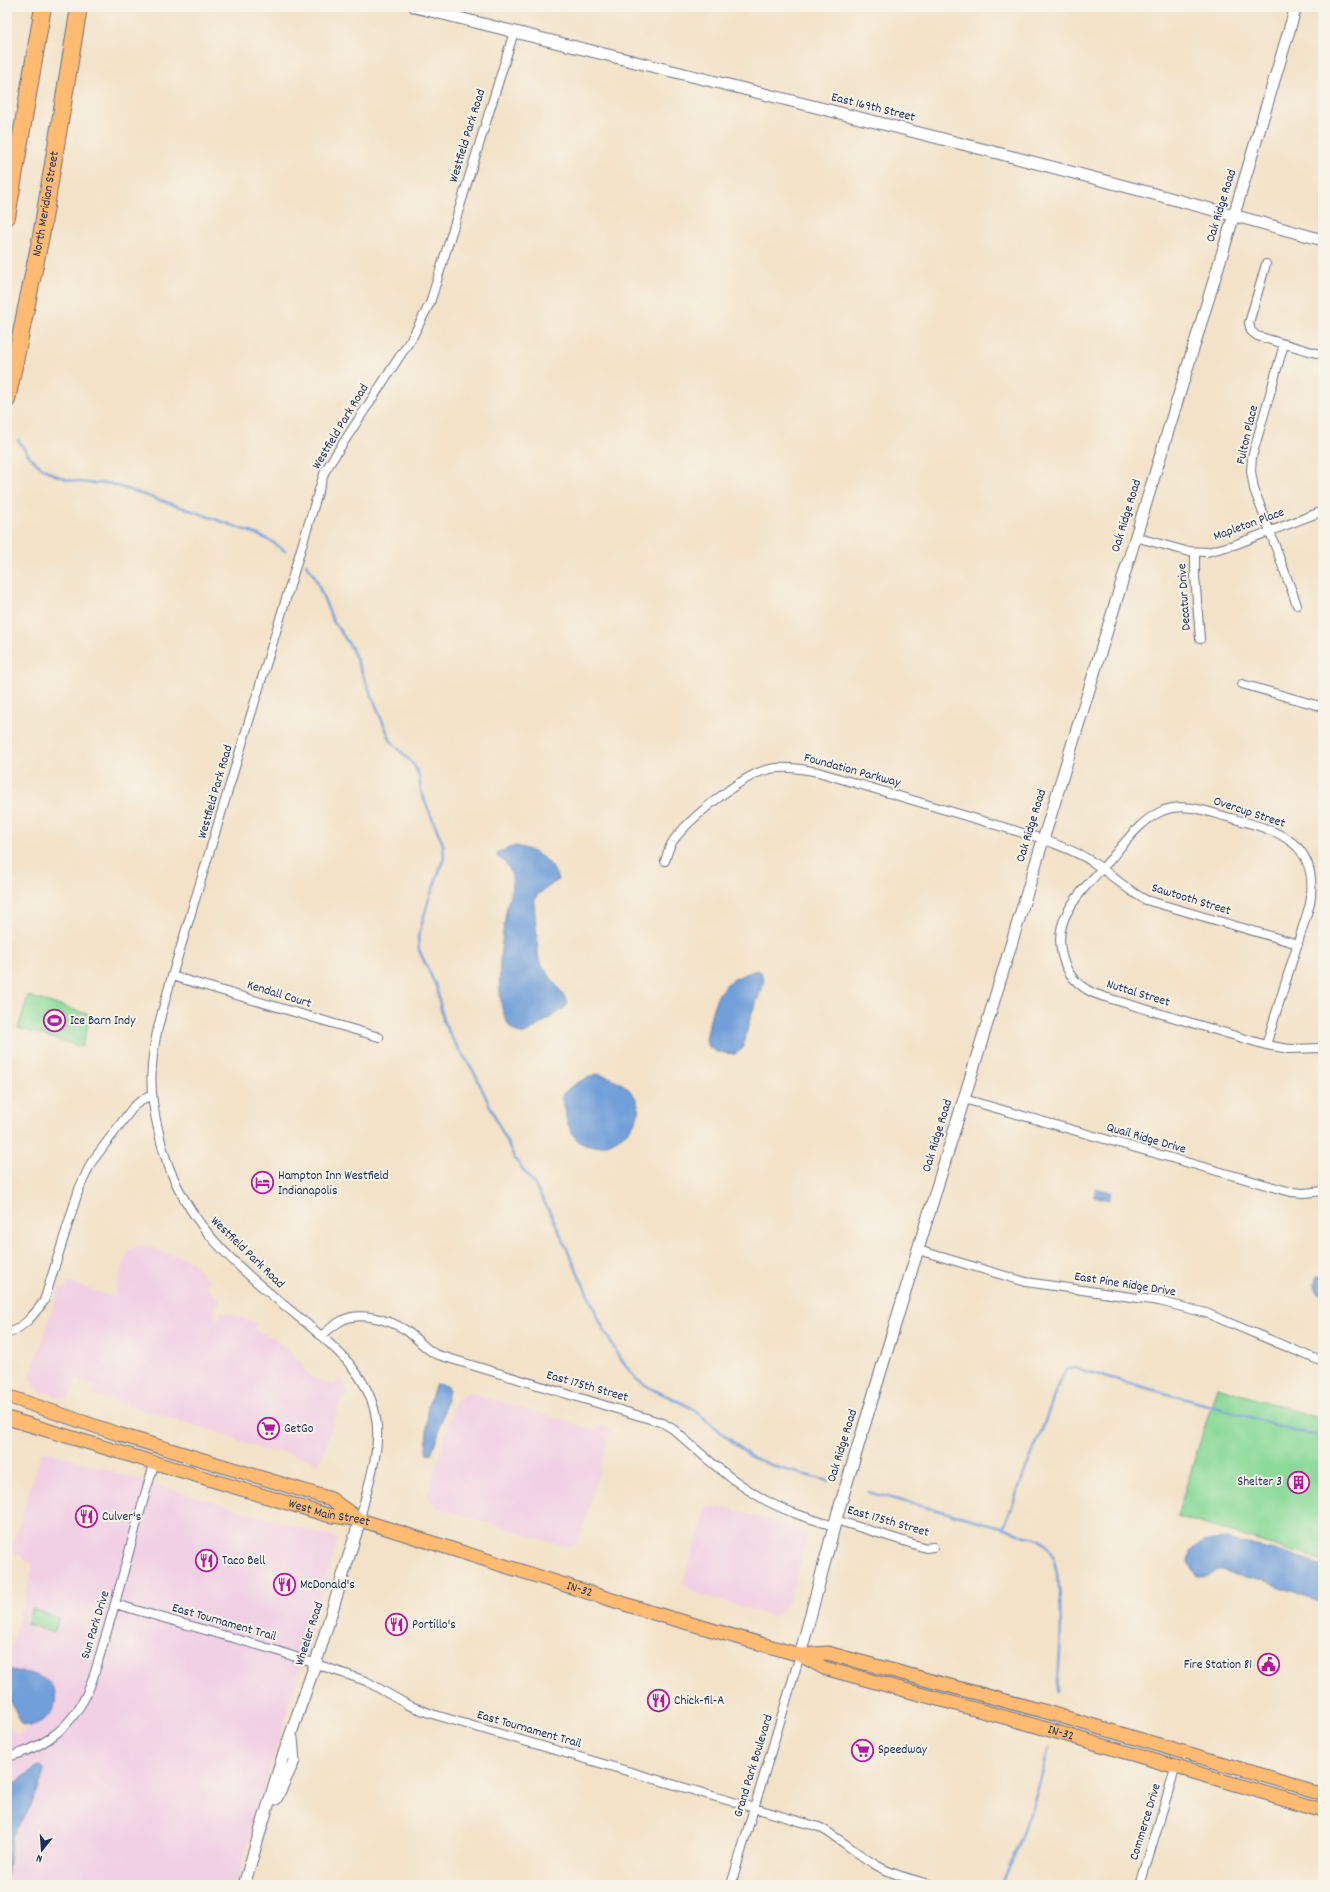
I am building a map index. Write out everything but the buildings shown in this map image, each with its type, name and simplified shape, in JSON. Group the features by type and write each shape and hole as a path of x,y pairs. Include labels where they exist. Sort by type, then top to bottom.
{"highway":[{"path":"7,217 43,7"},
{"name":"North Meridian Street","path":"7,400 41,236 79,7"}],"main road":[{"name":"West Main Street","path":"7,1396 118,1434 331,1499 360,1520"},
{"name":"West Main Street","path":"7,1418 327,1515 360,1520"},
{"name":"IN-32","path":"360,1520 653,1613 800,1655 824,1668 1026,1723 1323,1810"},
{"name":"IN-32","path":"800,1655 828,1653 1043,1711 1323,1793"}],"street":[{"name":"East 169th Street","path":"415,7 1234,215 1323,240"},
{"name":"Oak Ridge Road","path":"800,1655 835,1523 1296,7"},
{"name":"Westfield Park Road","path":"360,1520 374,1457 377,1427 368,1393 361,1377 342,1354 276,1298 214,1242 188,1208 172,1177 160,1142 152,1093 152,1065 158,1026 172,976 301,547 326,471 413,336 430,303 514,32"},
{"path":"1266,264 1249,327 1257,336 1323,355"},
{"name":"Fulton Place","path":"1284,344 1251,463 1254,489 1297,605"},
{"name":"Mapleton Place","path":"1135,537 1186,552 1221,549 1323,511"},
{"name":"Decatur Drive","path":"1195,552 1194,576 1200,640"},
{"path":"1242,684 1323,707"},
{"name":"Foundation Parkway","path":"665,861 672,843 689,822 736,786 758,772 770,768 791,767 818,772 1043,839"},
{"name":"Overcup Street","path":"1102,868 1142,823 1168,809 1185,807 1198,809 1266,828 1281,834 1293,842 1304,856 1310,868 1312,891 1310,904 1266,1045"},
{"name":"Sawtooth Street","path":"1043,839 1082,856 1102,868 1135,894 1153,903 1298,944"},
{"name":"Nuttal Street","path":"1102,868 1071,906 1066,915 1060,933 1064,960 1075,979 1087,990 1108,998 1266,1045 1289,1049 1323,1048"},
{"name":"Kendall Court","path":"172,976 379,1037"},
{"path":"7,1334 19,1329 34,1315 44,1301 79,1190 91,1163 134,1106 152,1093"},
{"name":"Quail Ridge Drive","path":"964,1099 1291,1192 1304,1193 1323,1191"},
{"name":"East Pine Ridge Drive","path":"918,1250 1026,1282 1159,1301 1206,1313 1323,1362"},
{"name":"East 175th Street","path":"321,1336 342,1320 352,1317 366,1316 379,1319 404,1329 435,1354 663,1422 729,1477 766,1501 794,1513 926,1548 933,1547"},
{"name":"Sun Park Drive","path":"7,1757 32,1749 46,1741 62,1729 80,1708 89,1688 115,1604 155,1462"},
{"name":"Wheeler Road","path":"244,1885 360,1520"},
{"name":"East Tournament Trail","path":"115,1604 278,1651 366,1681 408,1705 425,1712 820,1827 834,1835 882,1869 932,1885"},
{"name":"Grand Park Boulevard","path":"731,1885 753,1807 800,1655"},
{"name":"Commerce Drive","path":"1140,1885 1176,1766"}],"shaded area":[{"path":"141,1244 191,1261 209,1281 205,1284 205,1288 222,1300 213,1309 215,1318 219,1319 221,1311 257,1323 254,1330 274,1338 303,1365 305,1372 315,1379 333,1385 340,1377 351,1396 342,1396 320,1464 282,1451 272,1452 236,1441 231,1436 92,1395 95,1386 76,1380 68,1400 39,1390 30,1378 59,1288 65,1290 67,1282 113,1297 128,1251"},
{"path":"469,1392 598,1431 600,1426 611,1430 578,1544 567,1547 436,1507 427,1496 454,1402"},
{"path":"42,1450 338,1539 236,1885 7,1885 7,1726 18,1735 30,1726 47,1717 46,1680 7,1669 7,1662 33,1565 11,1550"},
{"path":"707,1505 717,1508 726,1507 796,1528 807,1536 788,1605 774,1617 696,1593 683,1583"}],"green space":[{"name":"Ice Barn Indy","path":"28,996 91,1015 82,1047 18,1028"},
{"path":"1217,1387 1323,1419 1323,1561 1177,1516"},
{"path":"32,1609 58,1618 54,1633 27,1624"}],"water":[{"path":"516,846 530,850 547,861 552,867 558,880 537,895 534,902 539,961 566,999 567,1003 565,1008 525,1034 513,1029 505,1017 501,1000 500,957 502,936 512,881 509,868 497,856 498,852"},
{"path":"757,970 761,972 764,983 751,1015 742,1049 735,1054 717,1052 708,1047 706,1040 710,1020 720,992 731,981"},
{"path":"597,1074 615,1080 631,1091 636,1098 638,1116 628,1131 614,1141 597,1146 588,1146 581,1143 575,1137 568,1125 562,1098 563,1094 574,1085"},
{"path":"1096,1188 1111,1192 1109,1200 1094,1196"},
{"path":"1317,1276 1323,1276 1323,1297 1315,1285"},
{"path":"436,1384 446,1386 449,1390 438,1435 431,1454 428,1455 426,1452 428,1406"},
{"path":"1226,1539 1274,1550 1323,1566 1323,1602 1264,1581 1230,1574 1222,1570 1218,1570 1206,1576 1198,1576 1188,1562 1190,1552 1204,1541"},
{"path":"7,1669 37,1676 46,1680 53,1688 55,1693 55,1704 53,1709 50,1714 38,1723 30,1726 22,1724 11,1702 7,1698"},
{"path":"41,1766 44,1769 43,1775 36,1795 26,1815 13,1834 7,1876 7,1789 37,1767"}],"waterway":[{"path":"18,440 31,458 47,471 57,476 77,482 108,483 256,534 271,541 285,551"},
{"path":"306,564 315,577 333,621 351,647 391,741 414,765 419,776 421,792 443,844 444,858 429,899 418,937 419,950 436,986 444,1023 454,1042 473,1070 515,1159 534,1184 553,1218 603,1328 619,1357 636,1379 652,1389 692,1408 751,1457 779,1468 828,1481"},
{"path":"1004,1527 1059,1382 1066,1370 1073,1368 1254,1418 1300,1433 1323,1436"},
{"path":"868,1492 1005,1528 1025,1536 1038,1538 1042,1541 1051,1552 1056,1569 1059,1590 1061,1636 1057,1692"},
{"path":"1001,1885 1029,1818 1049,1748"}],"place":[{"name":"Ice Barn Indy","path":"55,1021"},
{"name":"Hampton Inn Westfield Indianapolis","path":"262,1183"},
{"name":"GetGo","path":"269,1429"},
{"name":"Shelter 3","path":"1298,1482"},
{"name":"Culver's","path":"87,1517"},
{"name":"Taco Bell","path":"207,1561"},
{"name":"McDonald's","path":"284,1585"},
{"name":"Portillo's","path":"397,1625"},
{"name":"Fire Station 81","path":"1268,1665"},
{"name":"Chick-fil-A","path":"659,1701"},
{"name":"Speedway","path":"862,1750"}]}
